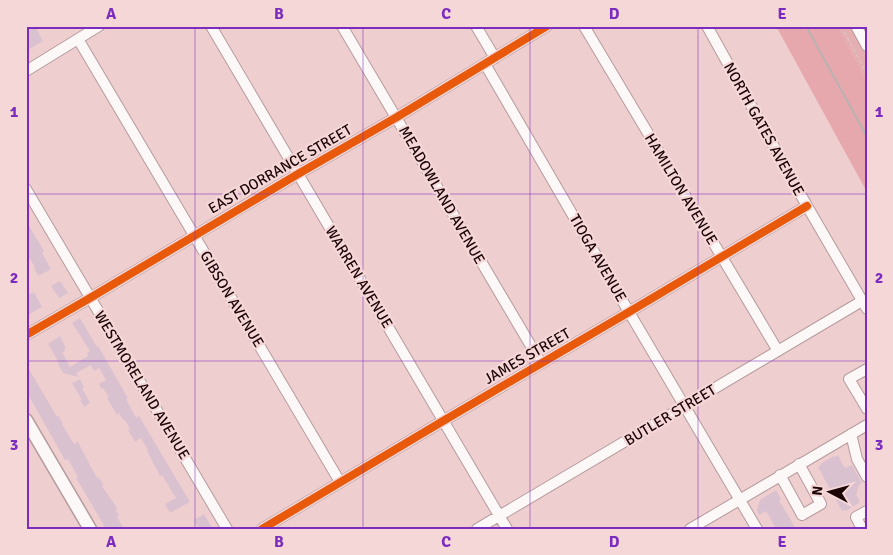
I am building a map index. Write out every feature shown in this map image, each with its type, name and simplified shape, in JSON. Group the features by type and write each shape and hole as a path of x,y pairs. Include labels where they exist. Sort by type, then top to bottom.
{"main road":[{"path":"26,420 90,529"}],"street":[{"path":"26,71 99,26"},
{"name":"WARREN AVENUE","path":"211,26 507,529"},
{"name":"MEADOWLAND AVENUE","path":"342,26 542,363"},
{"path":"476,26 495,58"},
{"name":"EAST DORRANCE STREET","path":"26,335 548,26"},
{"name":"HAMILTON AVENUE","path":"584,26 778,351"},
{"name":"NORTH GATES AVENUE","path":"707,26 864,305"},
{"path":"856,26 867,46"},
{"name":"GIBSON AVENUE","path":"78,39 340,482"},
{"name":"TIOGA AVENUE","path":"486,64 757,529"},
{"name":"WESTMORELAND AVENUE","path":"26,189 226,529"},
{"name":"JAMES STREET","path":"262,529 807,206"},
{"name":"BUTLER STREET","path":"477,529 778,351 864,305"},
{"path":"867,369 849,379 867,409"},
{"path":"690,529 851,434 866,428"},
{"path":"851,434 857,459 867,477"},
{"path":"780,475 802,515 822,504 799,464"},
{"path":"862,529 856,517 867,512"}],"path":[{"path":"841,26 867,74"}],"shaded area":[{"path":"776,26 838,26 867,81 867,192"},
{"path":"838,26 850,26 867,57 867,81"}],"building":[{"path":"26,26 35,26 43,41 26,51"},
{"path":"26,221 44,251 42,253 51,269 38,276 26,252"},
{"path":"60,281 68,293 59,298 51,286"},
{"path":"34,292 42,307 26,316 26,296"},
{"path":"80,318 128,398 126,399 136,418 139,416 190,502 170,513 165,504 176,498 162,475 160,476 141,438 135,442 124,419 119,413 117,415 107,398 109,397 103,388 101,389 99,384 106,380 99,368 94,371 91,365 76,373 79,377 63,373 48,344 60,336 66,348 62,352 70,367 88,356 87,353 90,351 72,323"},
{"path":"26,364 57,417 59,416 74,444 78,442 98,479 104,485 102,486 117,508 119,516 117,517 124,529 106,529 76,478 78,477 68,459 65,460 26,391"},
{"path":"80,379 84,387 82,388 90,403 84,407 72,383"},
{"path":"838,455 844,467 852,465 862,483 859,485 856,495 860,502 846,511 842,511 818,467 820,464"},
{"path":"776,490 781,499 779,500 796,529 776,529 766,511 759,515 757,510 760,500"},
{"path":"204,514 213,529 199,529 194,520"}],"railway":[{"path":"806,26 867,137"}],"cycle path":[{"path":"26,335 397,117 547,26"},
{"path":"262,529 807,206"}]}
